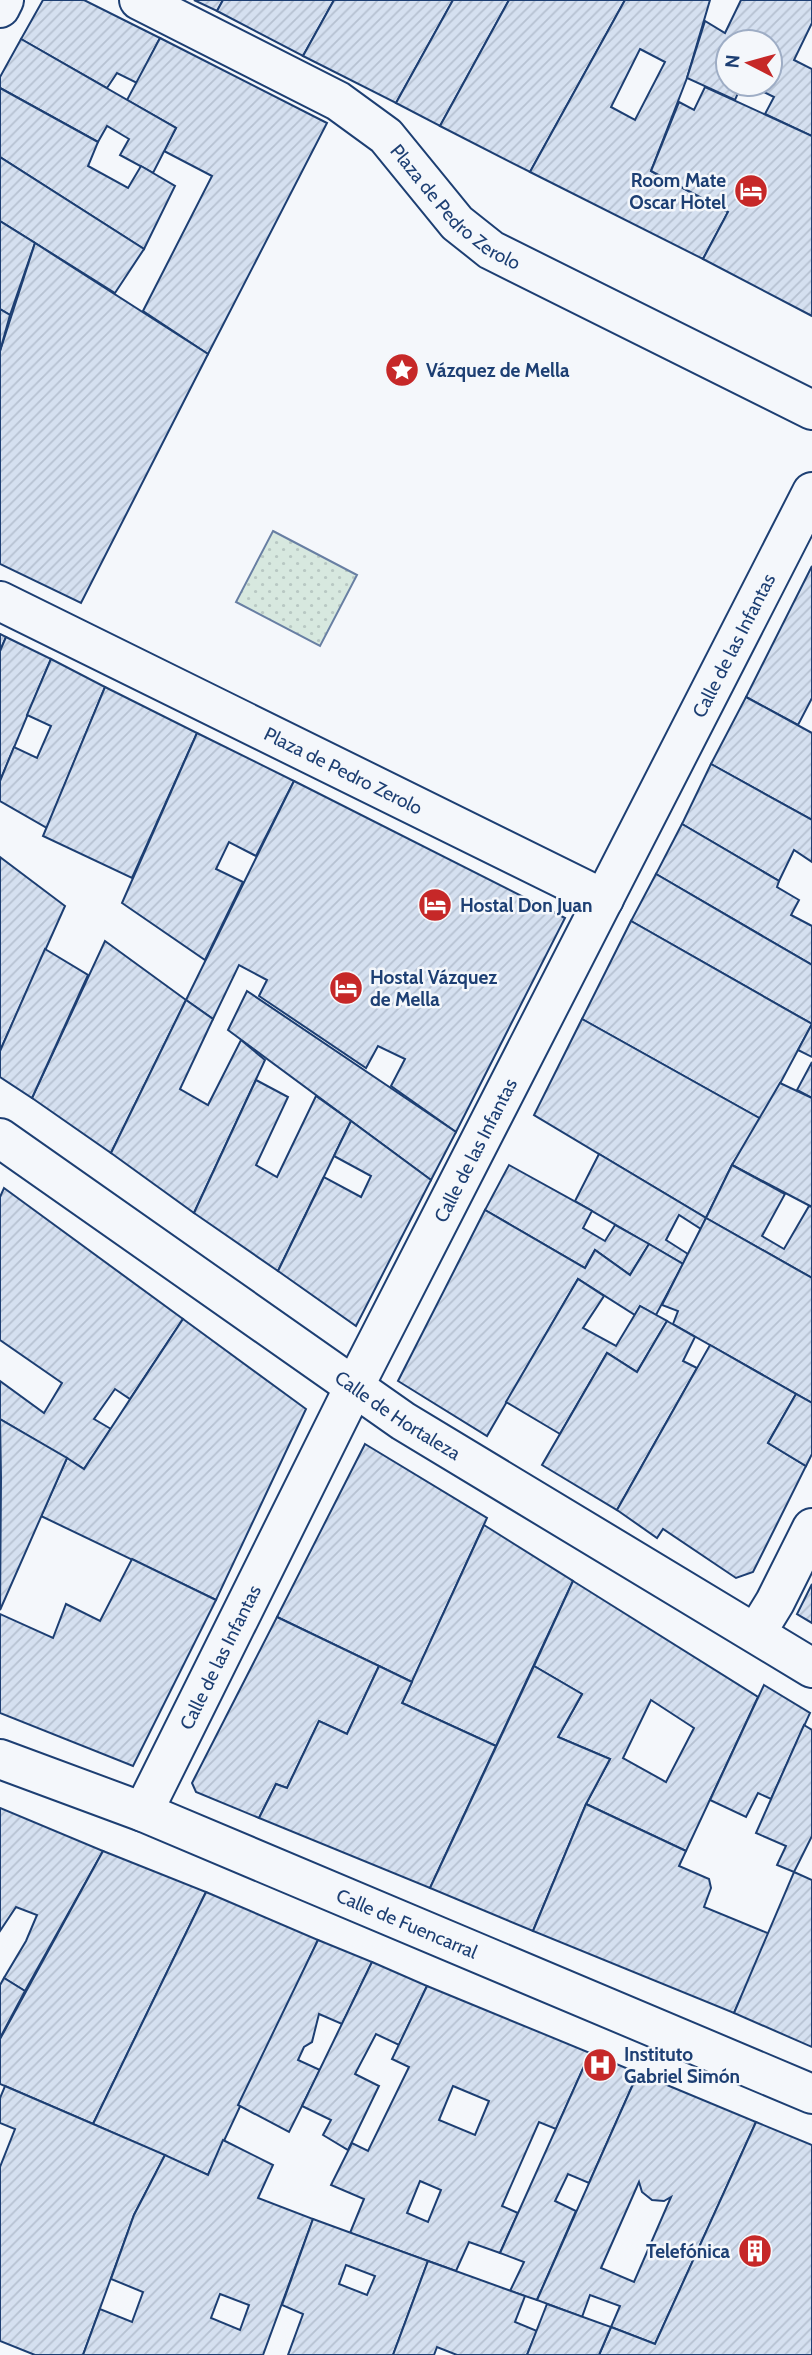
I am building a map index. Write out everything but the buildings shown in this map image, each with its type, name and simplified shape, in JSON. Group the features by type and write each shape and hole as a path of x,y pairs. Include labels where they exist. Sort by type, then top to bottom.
{"street":[{"path":"0,8 4,0"},
{"name":"Plaza de Pedro Zerolo","path":"139,0 338,101 386,136 457,223 491,250 812,410"},
{"name":"Calle de las Infantas","path":"143,1812 354,1387 812,492"},
{"name":"Plaza de Pedro Zerolo","path":"0,601 604,899"},
{"name":"Calle de Hortaleza","path":"0,1138 423,1433 812,1668"},
{"path":"755,1633 775,1602 812,1528"},
{"name":"Calle de Fuencarral","path":"0,1759 143,1812 812,2095"}],"shaded area":[{"path":"273,531 357,575 320,646 236,602"}],"place":[{"name":"Room Mate Oscar Hotel","path":"751,191"},
{"name":"Vázquez de Mella","path":"402,370"},
{"name":"Hostal Don Juan","path":"435,905"},
{"name":"Hostal Vázquez de Mella","path":"346,988"},
{"name":"Instituto Gabriel Simón","path":"600,2065"},
{"name":"Telefónica","path":"755,2251"}]}
